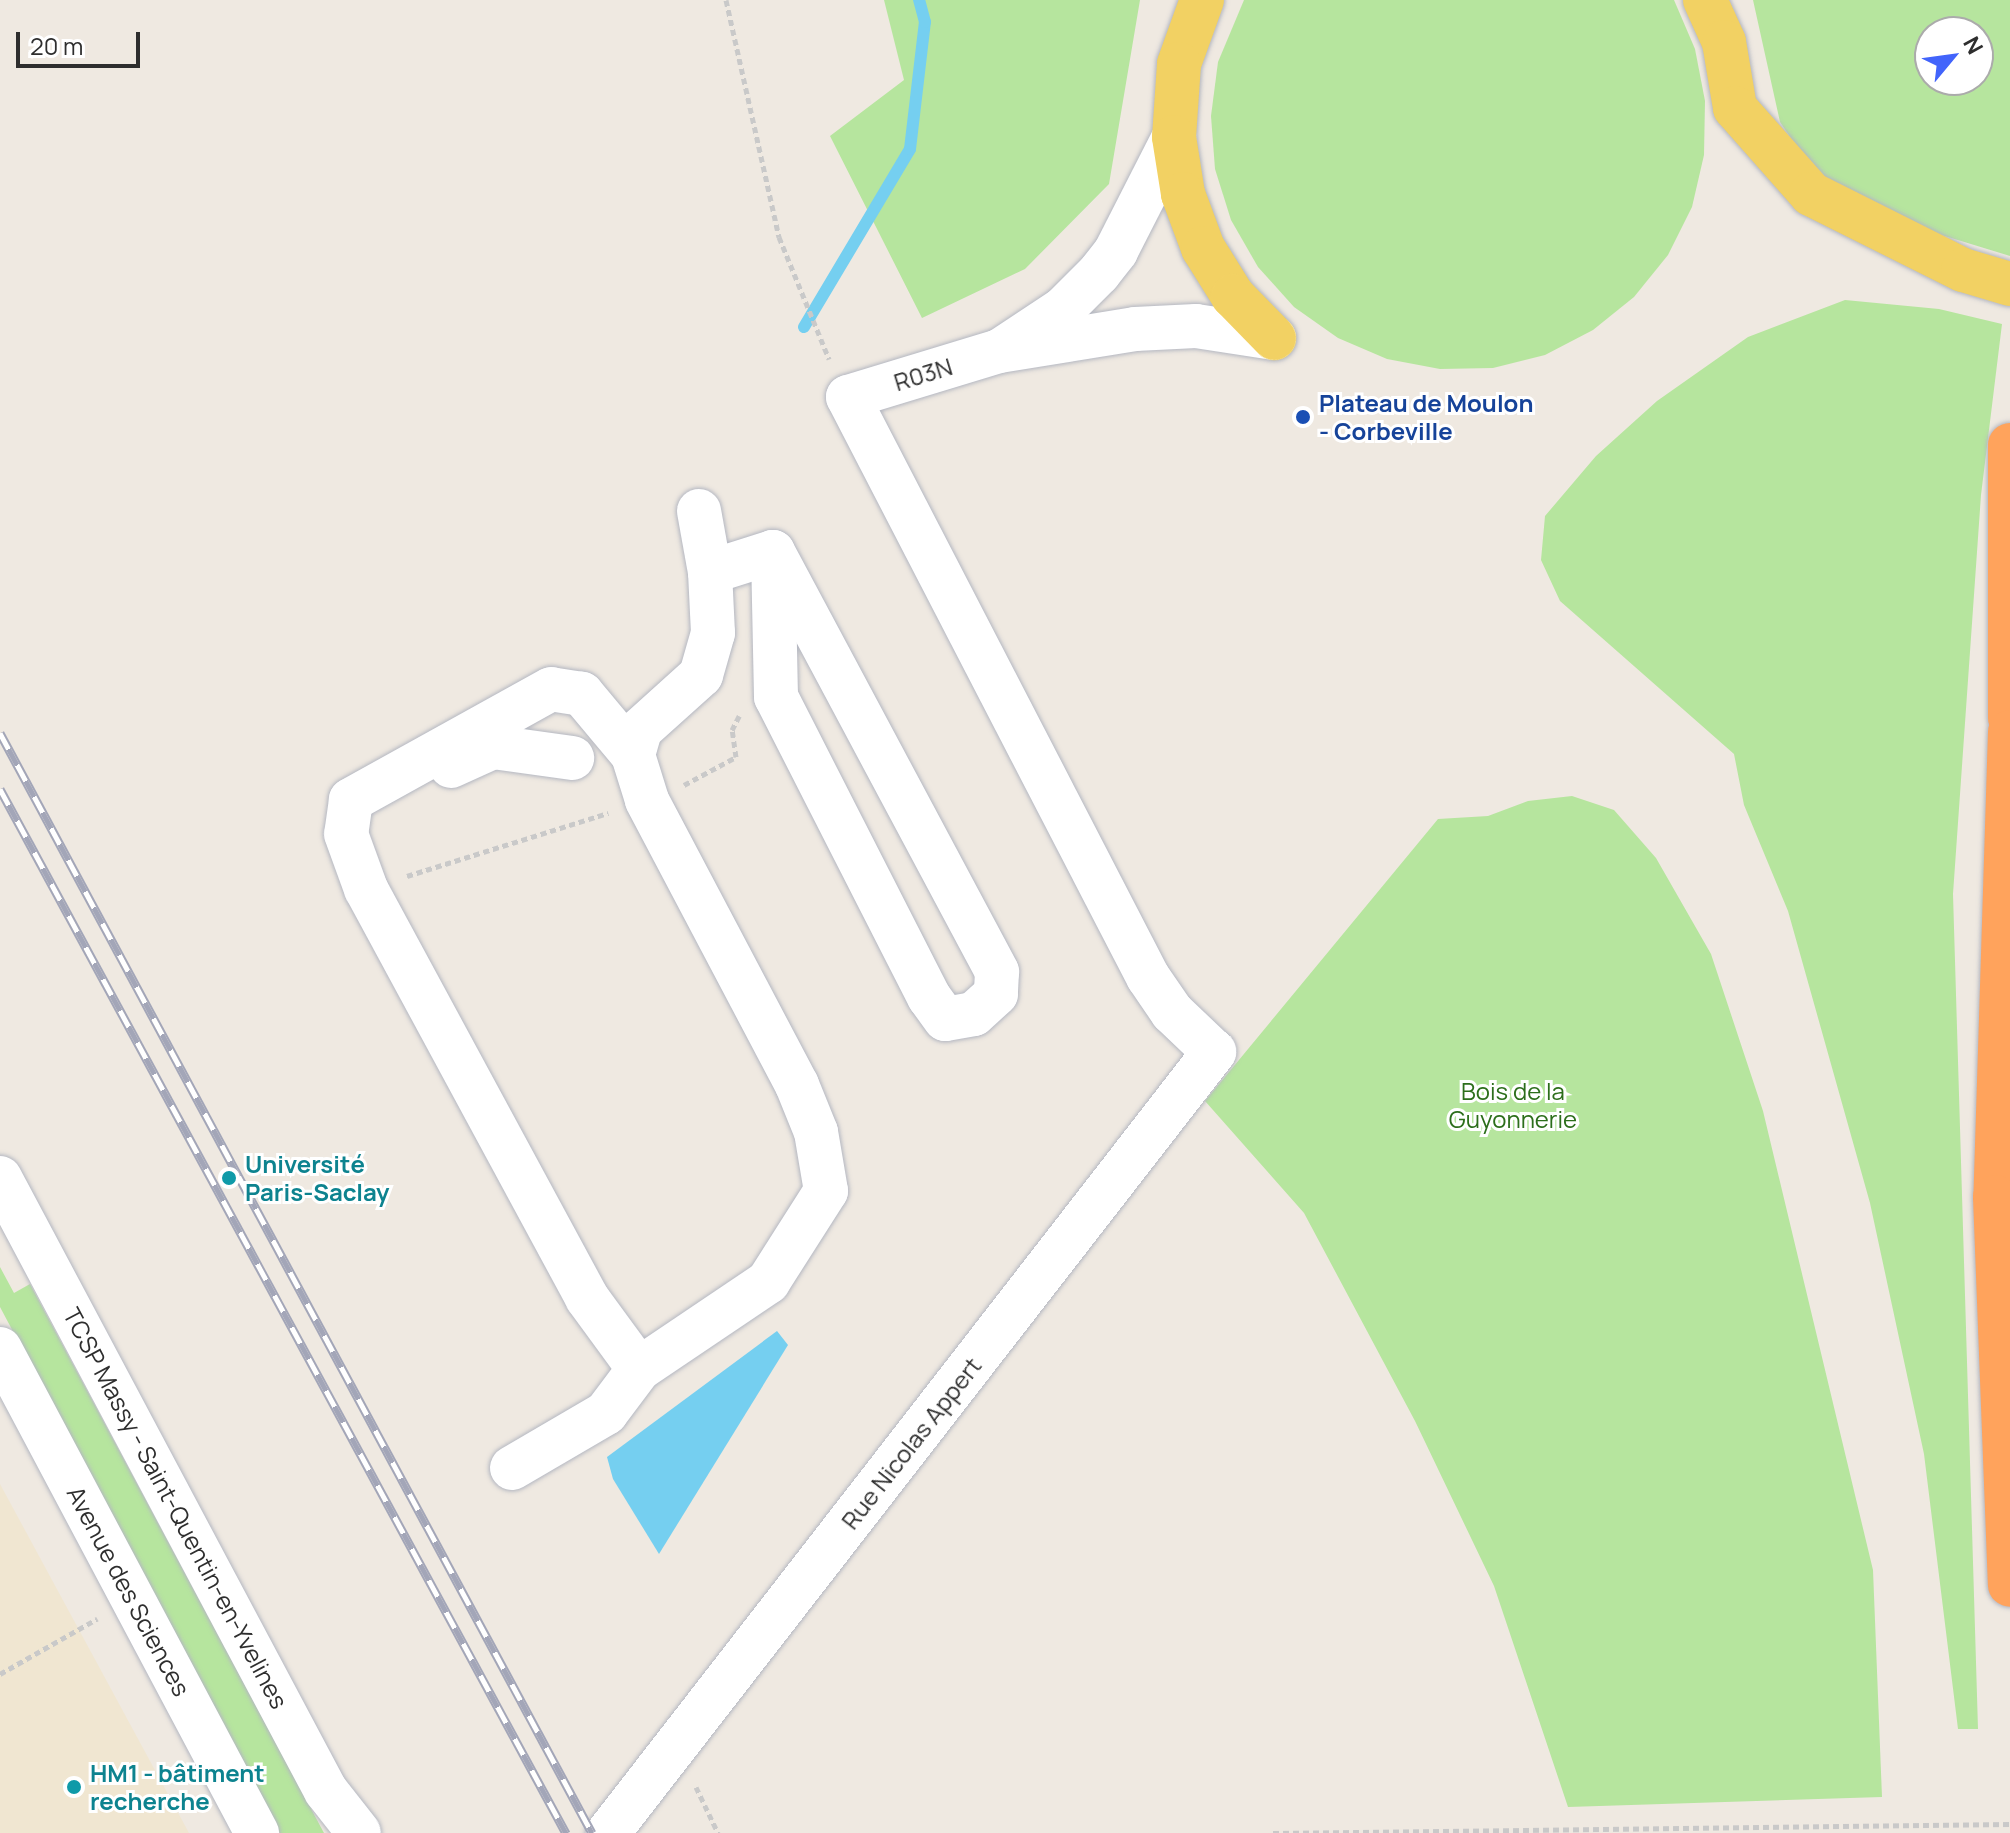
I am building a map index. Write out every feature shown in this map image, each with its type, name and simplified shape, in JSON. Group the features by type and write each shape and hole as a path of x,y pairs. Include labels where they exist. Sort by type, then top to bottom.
{"highway":[{"path":"2010,445 2010,718"},
{"path":"2010,732 1995,1197 2010,1585"}],"main road":[{"path":"1202,0 1179,64 1174,137 1183,194 1203,248 1233,296 1274,338"},
{"path":"1705,0 1724,42 1735,108 1811,194 1963,270 2010,284"}],"street":[{"path":"999,351 1063,309 1099,273 1116,251 1174,137"},
{"path":"999,351 1157,326 1274,338"},
{"name":"R03N","path":"848,397 999,351"},
{"name":"Rue Nicolas Appert","path":"608,1833 1214,1052 1172,1012 1148,977 848,397"},
{"path":"633,755 640,730 701,675 713,633 710,572 699,511"},
{"path":"710,572 773,552"},
{"path":"773,552 997,972 996,994 974,1014 945,1019 929,997 776,697 773,552"},
{"path":"512,1468 606,1413 639,1369 768,1282 826,1191 816,1132 797,1085 647,800 633,755 582,694 551,689 414,762 351,800 346,834 366,889 587,1298 639,1369"},
{"path":"414,762 445,768 493,747 572,758"},
{"name":"TCSP Massy - Saint-Quentin-en-Yvelines","path":"0,1178 326,1791 359,1833"},
{"name":"Avenue des Sciences","path":"0,1349 257,1833"},
{"path":"0,1410 141,1668"}],"path":[{"path":"726,0 779,237 848,397"},
{"path":"0,1674 111,1612"},
{"path":"1273,1833 2010,1824"}],"shaded area":[{"path":"0,1484 189,1833 0,1833"}],"green space":[{"path":"884,0 1140,0 1109,184 1025,269 922,318 830,136 904,80"},
{"path":"1244,0 1674,0 1695,49 1705,101 1704,155 1692,207 1668,255 1634,297 1593,330 1545,355 1493,368 1440,369 1387,359 1338,338 1294,307 1258,267 1231,220 1215,169 1211,116 1218,62"},
{"path":"1753,0 2010,0 2010,256 1886,218 1813,171 1780,122"},
{"path":"1845,300 1939,309 2002,324 1981,495 1953,894 1978,1729 1958,1729 1924,1454 1870,1203 1788,911 1744,805 1734,754 1560,601 1541,560 1545,516 1596,456 1657,401 1748,337"},
{"name":"Bois de la Guyonnerie","path":"1572,796 1614,810 1656,858 1711,954 1763,1111 1873,1570 1882,1797 1568,1807 1494,1586 1415,1421 1304,1213 1205,1101 1438,819 1488,816 1528,801"},
{"path":"0,1267 14,1293 30,1284 324,1833 280,1833 0,1307"}],"water":[{"path":"777,1331 788,1345 659,1554 613,1479 607,1457"}],"waterway":[{"path":"804,327 910,149 925,22 919,0"}],"railway":[{"path":"0,733 592,1833"},
{"path":"0,789 566,1833"}],"place":[{"name":"Plateau de Moulon - Corbeville","path":"1303,417"},
{"name":"Université Paris-Saclay","path":"229,1178"},
{"name":"HM1 - bâtiment recherche","path":"74,1787"}]}
